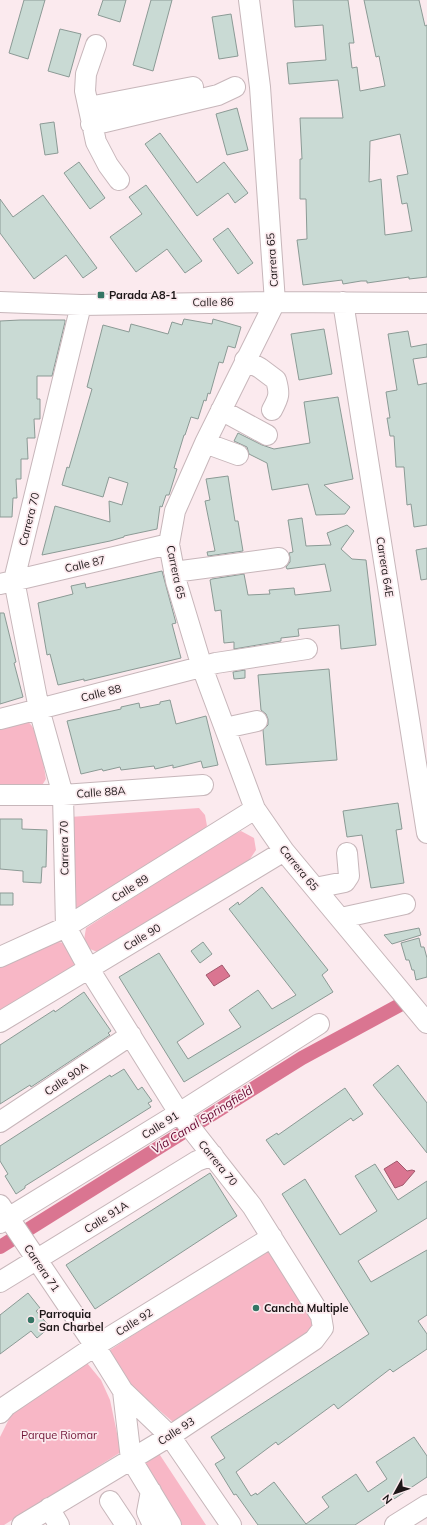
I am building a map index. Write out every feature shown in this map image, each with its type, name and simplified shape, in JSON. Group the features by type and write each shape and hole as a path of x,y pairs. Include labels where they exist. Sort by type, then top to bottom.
{"street":[{"name":"Carrera 65","path":"249,0 260,87 275,302 205,443 175,511 169,544 174,572 202,667 255,809 284,851 315,888 341,918 418,998 427,1022"},
{"path":"96,45 84,82 86,100 100,151 119,180"},
{"path":"207,84 222,84 235,88 218,95 105,122 90,116 207,84"},
{"name":"Calle 86","path":"0,302 81,305 275,302 427,303"},
{"name":"Carrera 64E","path":"343,302 427,833"},
{"name":"Carrera 70","path":"81,305 7,582 39,709 63,795 66,927 89,969 183,1119 252,1206 272,1237 321,1316 323,1328"},
{"path":"245,360 260,368 276,380 279,397 272,410"},
{"path":"221,410 267,435"},
{"path":"205,443 238,455"},
{"name":"Calle 87","path":"7,582 169,544"},
{"path":"174,572 279,558"},
{"name":"Calle 88","path":"0,719 216,663 307,649"},
{"path":"225,728 257,721"},
{"name":"Calle 88A","path":"0,796 63,795 202,785"},
{"name":"Calle 89","path":"0,957 66,927 255,809"},
{"name":"Calle 90","path":"0,1022 284,851"},
{"path":"315,888 345,882 349,876 347,853"},
{"path":"341,918 405,904"},
{"name":"Calle 91","path":"6,1218 183,1119 319,1024"},
{"name":"Calle 90A","path":"0,1122 131,1035"},
{"name":"Calle 91A","path":"0,1282 33,1254 197,1161 207,1148"},
{"name":"Carrera 71","path":"6,1218 33,1254 95,1346 123,1391 170,1436 231,1525"},
{"name":"Calle 92","path":"0,1413 6,1406 95,1346 272,1237"},
{"name":"Calle 93","path":"22,1525 54,1517 131,1459 170,1436 314,1340 323,1328"},
{"name":"Carrera 71","path":"123,1391 131,1459 171,1525"},
{"path":"151,1491 147,1512 153,1525"},
{"path":"110,1501 126,1525"},
{"path":"395,1525 427,1505"}],"green space":[{"path":"26,720 31,724 38,738 46,779 41,787 0,787 0,727"},
{"path":"199,808 205,815 207,826 201,832 76,909 70,817"},
{"path":"241,831 254,838 256,850 248,862 102,954 90,949 84,940 86,928 226,838"},
{"path":"56,941 66,944 76,959 75,967 0,1013 0,967"},
{"path":"270,1247 316,1319 304,1342 173,1422 124,1380 110,1350"},
{"name":"Parque Riomar","path":"87,1363 101,1380 110,1400 121,1452 4,1525 0,1525 0,1437 14,1409"},
{"path":"156,1449 206,1525 176,1525 137,1461"}],"shaded area":[{"path":"222,965 230,976 214,986 206,975"},
{"path":"397,1161 407,1171 415,1171 403,1185 395,1188 384,1169"}],"building":[{"path":"24,0 45,0 28,59 9,53"},
{"path":"103,0 126,0 120,22 98,15"},
{"path":"151,0 172,0 153,71 133,65"},
{"path":"293,0 348,0 354,43 349,43 352,68 357,67 360,91 385,86 379,56 376,57 364,0 419,0 425,26 427,25 427,277 409,279 409,277 367,283 367,281 361,281 343,284 342,280 303,285 297,240 307,239 306,199 300,199 300,159 302,159 300,118 343,118 338,80 289,84 287,63 326,60 323,25 295,27","holes":["400,134 408,174 397,176 402,204 407,203 412,231 385,235 381,179 369,182 370,141"]},
{"path":"231,14 238,56 219,59 212,17"},
{"path":"60,29 81,34 69,77 48,71"},
{"path":"237,108 248,150 227,155 216,114"},
{"path":"54,122 58,153 45,155 40,124"},
{"path":"160,133 197,183 224,162 248,193 235,203 228,193 197,216 145,144"},
{"path":"79,162 105,198 90,209 64,173"},
{"path":"146,185 202,261 185,273 167,249 136,272 110,237 142,214 129,197"},
{"path":"43,195 97,268 83,278 66,255 34,279 0,233 0,199 13,217"},
{"path":"228,228 253,263 238,274 213,239"},
{"path":"184,319 212,324 213,319 241,327 235,348 228,346 223,363 219,362 210,394 208,393 206,401 204,400 198,419 191,417 174,468 177,469 169,495 166,495 162,507 160,506 157,529 124,536 110,541 42,555 55,506 110,522 109,501 122,505 128,483 109,477 103,497 62,485 67,467 69,468 92,389 87,387 103,325 129,332 131,324 168,334 172,322 182,325"},
{"path":"65,320 65,322 52,376 37,376 37,399 40,399 40,419 34,419 35,438 27,438 28,459 21,459 21,479 16,479 17,498 13,498 12,517 0,517 0,321"},
{"path":"324,329 332,374 299,380 291,334"},
{"path":"408,331 411,347 427,344 427,357 413,359 418,385 427,383 427,525 414,527 411,504 407,505 404,467 396,467 394,436 390,436 387,418 390,418 386,392 397,390 388,334"},
{"path":"338,397 353,479 324,485 350,507 345,514 316,515 308,484 272,490 267,463 249,454 247,447 234,441 238,433 262,445 274,449 310,443 304,402"},
{"path":"228,476 235,521 238,521 243,551 208,556 207,552 215,551 205,501 210,500 206,479"},
{"path":"302,518 306,546 331,545 327,533 347,525 354,531 341,549 352,559 366,560 376,645 341,649 339,625 298,629 299,636 281,638 281,641 234,649 234,642 224,643 221,610 215,611 210,580 244,574 248,595 270,594 269,590 294,588 295,595 331,591 325,564 287,569 286,567 290,562 289,553 293,552 288,520"},
{"path":"427,548 427,579 421,580 416,550"},
{"path":"162,571 176,623 172,624 181,658 84,681 84,679 58,685 50,654 47,655 38,603 73,594 71,586 85,583 86,588"},
{"path":"0,613 4,613 16,662 14,663 23,697 0,704"},
{"path":"329,669 337,760 266,765 263,730 268,725 268,719 266,714 261,710 258,675"},
{"path":"245,670 245,678 234,679 233,672"},
{"path":"170,700 176,724 206,716 218,765 203,768 201,761 173,768 173,765 155,769 154,766 121,770 120,767 103,771 102,769 81,774 67,721 121,709 121,707 139,703 140,708 160,704 160,702"},
{"path":"398,803 402,829 396,830 404,883 371,888 362,835 347,837 343,811"},
{"path":"0,819 22,819 22,829 47,830 46,867 42,867 41,883 23,882 23,871 0,869"},
{"path":"262,887 328,970 322,975 333,992 184,1082 119,977 159,953 204,1024 177,1042 188,1059 241,1027 229,1010 258,990 272,1009 296,995 229,909 238,902 239,905"},
{"path":"0,893 13,893 13,905 0,905"},
{"path":"419,928 421,935 392,944 384,935"},
{"path":"419,938 421,947 424,947 427,958 427,977 416,980 414,970 412,970 409,960 406,960 401,943"},
{"path":"203,942 212,954 200,963 191,951"},
{"path":"84,992 111,1031 108,1033 110,1035 31,1087 30,1085 0,1104 0,1045 54,1010 55,1012"},
{"path":"398,1065 427,1103 427,1153 373,1085"},
{"path":"124,1069 138,1090 142,1087 152,1101 148,1103 151,1107 25,1186 25,1188 16,1194 5,1176 8,1174 0,1161 0,1146 110,1075 111,1077"},
{"path":"345,1088 363,1114 353,1121 351,1118 284,1165 266,1140 277,1133 278,1135"},
{"path":"375,1164 398,1200 427,1181 427,1218 358,1261 371,1282 427,1250 427,1315 418,1321 427,1334 427,1349 393,1372 390,1369 338,1409 334,1404 278,1445 276,1442 236,1472 251,1496 256,1493 257,1495 274,1482 306,1524 329,1507 322,1497 356,1474 368,1492 387,1479 376,1462 414,1437 427,1456 427,1477 355,1525 258,1525 236,1494 234,1495 215,1464 225,1458 211,1437 369,1334 282,1194 305,1179 340,1235 377,1211 355,1176"},
{"path":"210,1173 237,1216 95,1309 66,1265"},
{"path":"28,1293 40,1308 36,1311 50,1327 37,1338 31,1331 0,1354 0,1315"}],"waterway":[{"name":"Via Canal Springfield","path":"0,1247 302,1058 409,1000"}],"place":[{"name":"Parada A8-1","path":"101,295"},
{"name":"Cancha Multiple","path":"256,1308"},
{"name":"Parroquia San Charbel","path":"31,1320"}]}
